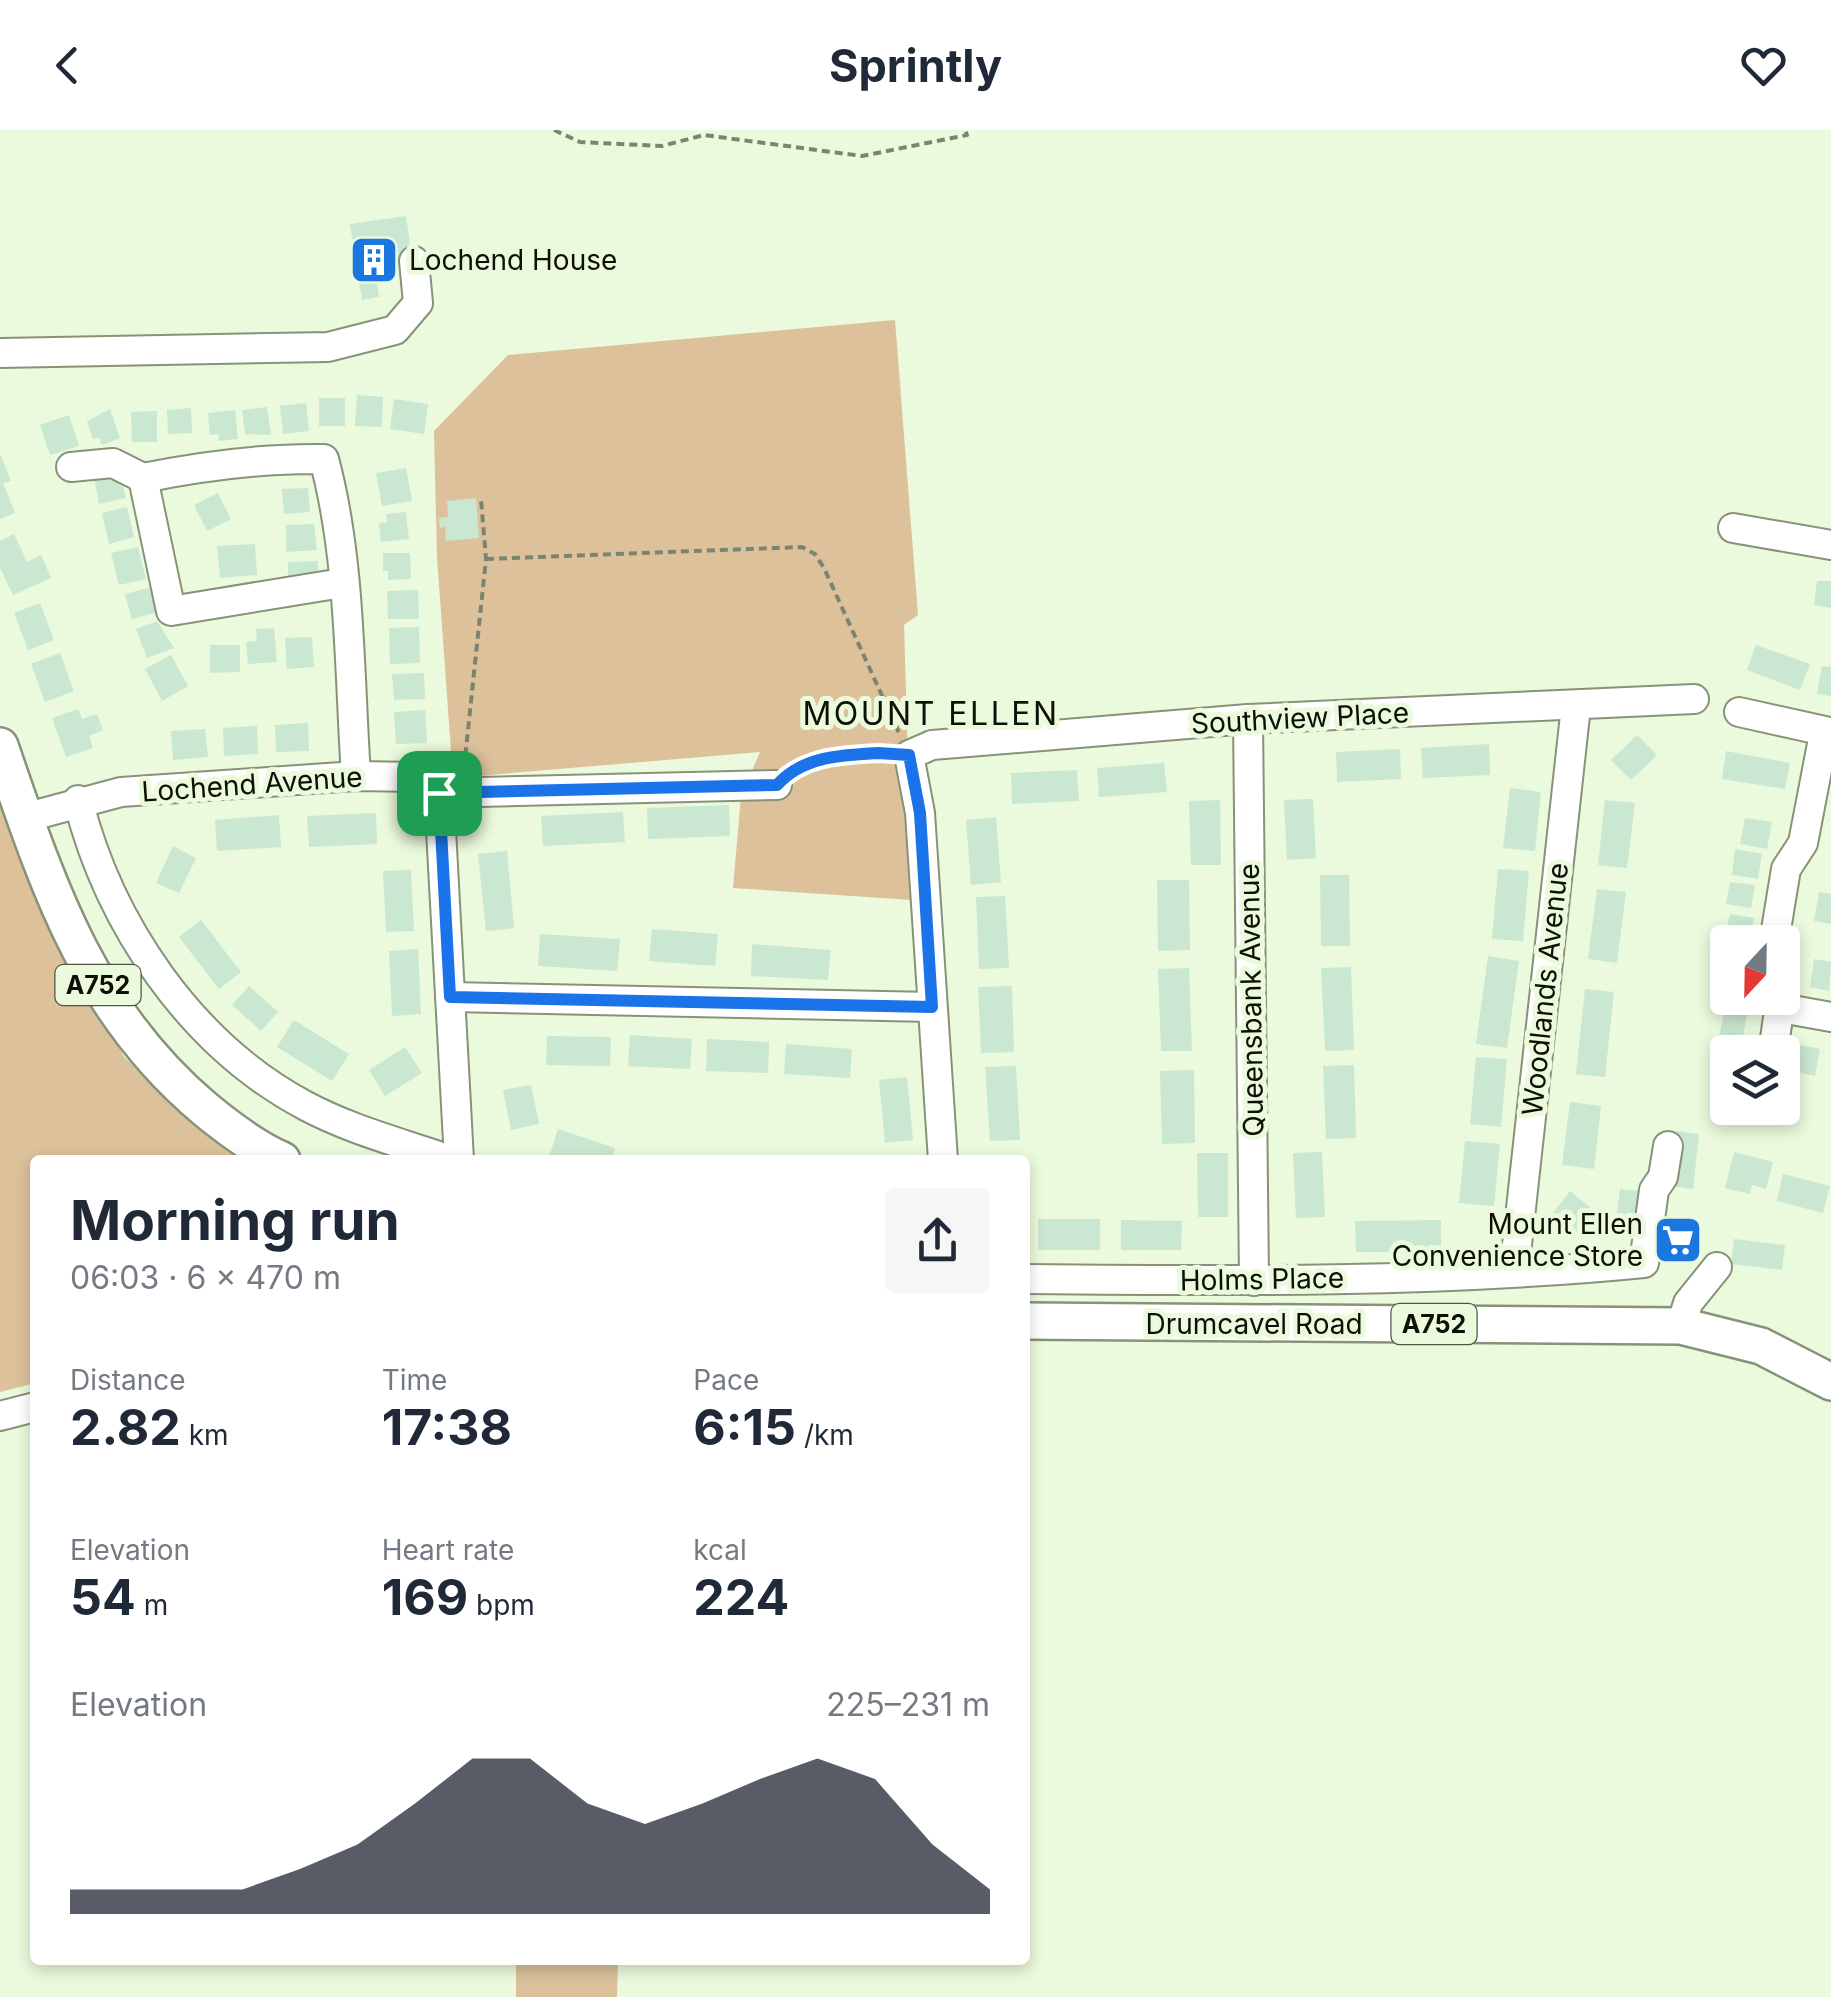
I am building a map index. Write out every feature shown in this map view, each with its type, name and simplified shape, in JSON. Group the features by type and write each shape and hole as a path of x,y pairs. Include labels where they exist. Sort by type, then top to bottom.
{"main road":[{"name":"A752","path":"0,746 24,818 83,962 124,1027 174,1082 224,1124 274,1155"},
{"name":"Drumcavel Road","path":"1030,1321 1681,1326 1761,1346 1831,1382"}],"street":[{"path":"0,353 328,347 395,330 418,303 414,261"},
{"path":"71,467 113,464 143,478 247,462 324,458 336,506 356,776"},
{"path":"143,478 171,611 342,583"},
{"path":"1734,528 1831,545"},
{"name":"Southview Place","path":"909,755 932,745 970,740 1248,719 1694,699"},
{"name":"Woodlands Avenue","path":"1514,1272 1576,706"},
{"path":"1740,712 1830,732"},
{"name":"Queensbank Avenue","path":"1248,719 1254,1281"},
{"path":"1777,925 1786,869 1802,842 1823,739 1830,732"},
{"path":"909,755 920,813 943,1155"},
{"name":"Lochend Avenue","path":"24,818 78,800 121,792 356,776 418,776 449,793 777,785"},
{"path":"449,793 450,997 460,1155"},
{"path":"78,800 87,838 115,908 182,1003 246,1068 306,1106 437,1155"},
{"path":"450,997 932,1007"},
{"path":"1800,1011 1831,1017"},
{"name":"Holms Place","path":"1030,1279 1254,1281 1644,1263 1654,1190 1663,1177 1668,1146"},
{"path":"1681,1326 1688,1302 1718,1267"},
{"path":"0,1416 30,1407"}],"path":[{"path":"554,130 580,142 662,146 704,135 862,156 967,135 966,130"},
{"path":"449,793 486,559 481,499"},
{"path":"486,559 802,547 815,554 909,755 824,757 785,776 777,785"}],"shaded area":[{"path":"895,320 918,615 904,625 912,900 733,888 741,797 760,752 453,778 437,557 434,431 508,355"},
{"path":"0,803 25,863 124,1057 232,1155 30,1155 30,1384 0,1392"},
{"path":"516,1965 618,1965 617,1997 516,1997"}],"building":[{"name":"Lochend House","path":"406,216 412,257 374,263 379,297 362,300 350,224"},
{"path":"357,395 383,397 382,427 355,426"},
{"path":"319,398 345,398 345,426 319,426"},
{"path":"394,399 428,404 424,434 390,429"},
{"path":"306,403 309,431 283,434 280,406"},
{"path":"267,407 271,435 245,434 242,410"},
{"path":"191,408 192,433 168,434 167,410"},
{"path":"110,409 120,438 102,445 99,438 93,439 87,421"},
{"path":"235,410 238,439 219,441 218,434 210,435 208,413"},
{"path":"157,411 157,442 132,442 131,412"},
{"path":"69,415 79,446 50,455 40,425"},
{"path":"0,454 11,481 3,483 15,513 0,519"},
{"path":"406,468 412,501 382,506 376,473"},
{"path":"120,471 126,498 99,504 94,477"},
{"path":"308,488 310,512 284,514 282,489"},
{"path":"218,493 231,519 207,531 194,505"},
{"path":"476,498 479,538 446,541 445,527 440,528 439,518 448,517 447,501"},
{"path":"127,507 134,537 109,544 102,513"},
{"path":"406,512 409,539 381,542 379,523 387,522 386,514"},
{"path":"314,524 317,550 286,552 286,525"},
{"path":"14,534 27,562 41,555 51,578 13,595 0,568 0,541"},
{"path":"255,544 257,575 220,578 217,546"},
{"path":"138,547 146,579 119,585 111,553"},
{"path":"383,553 410,553 411,579 388,580 388,571 383,571"},
{"path":"318,561 318,584 288,585 288,562"},
{"path":"1817,581 1831,581 1831,608 1814,605"},
{"path":"155,586 162,611 132,619 125,594"},
{"path":"418,590 419,619 388,619 387,591"},
{"path":"40,603 54,640 28,650 14,613"},
{"path":"157,621 174,648 147,658 136,629"},
{"path":"419,627 420,663 390,664 389,628"},
{"path":"274,628 277,662 248,664 246,642 257,641 256,629"},
{"path":"312,637 314,667 287,669 285,638"},
{"path":"210,645 240,645 240,672 210,673"},
{"path":"1756,645 1810,664 1800,690 1747,670"},
{"path":"60,653 74,691 45,702 31,664"},
{"path":"171,655 188,686 162,701 145,669"},
{"path":"1822,666 1831,667 1831,696 1817,694"},
{"path":"424,673 425,699 394,700 392,674"},
{"path":"78,709 82,719 97,714 103,730 89,736 93,748 66,757 52,718"},
{"path":"425,710 427,743 396,744 394,712"},
{"path":"308,723 309,751 276,752 275,725"},
{"path":"257,726 258,754 224,756 223,728"},
{"path":"205,729 208,757 173,760 171,731"},
{"path":"1637,735 1657,755 1631,780 1611,760"},
{"path":"1489,744 1490,775 1423,778 1421,748"},
{"path":"1400,749 1401,779 1337,782 1336,752"},
{"path":"1726,751 1790,763 1785,789 1722,779"},
{"path":"1164,763 1167,792 1099,797 1097,768"},
{"path":"1077,770 1079,801 1012,804 1011,773"},
{"path":"1510,788 1541,792 1535,851 1503,848"},
{"path":"1313,799 1316,858 1287,860 1284,800"},
{"path":"1220,800 1221,865 1191,865 1189,801"},
{"path":"1605,800 1635,803 1627,868 1598,865"},
{"path":"729,805 730,836 648,839 647,808"},
{"path":"623,812 625,842 543,846 541,816"},
{"path":"376,813 377,844 309,847 307,816"},
{"path":"279,815 281,847 217,851 215,820"},
{"path":"996,817 1001,882 971,885 966,820"},
{"path":"1745,818 1772,822 1767,849 1740,844"},
{"path":"173,846 196,858 179,893 156,883"},
{"path":"1735,849 1762,854 1758,879 1732,875"},
{"path":"507,851 514,928 486,931 478,854"},
{"path":"1498,869 1529,871 1523,941 1492,939"},
{"path":"411,870 414,931 386,932 383,871"},
{"path":"1320,875 1349,875 1350,946 1321,946"},
{"path":"1157,880 1189,880 1190,950 1158,951"},
{"path":"1730,882 1755,885 1751,908 1726,904"},
{"path":"1597,889 1626,892 1617,963 1588,959"},
{"path":"1819,892 1831,894 1831,924 1814,921"},
{"path":"1005,896 1009,968 979,969 976,897"},
{"path":"1730,914 1754,918 1753,925 1728,925"},
{"path":"201,920 241,972 219,989 179,937"},
{"path":"652,929 718,934 715,966 649,961"},
{"path":"540,934 620,939 617,971 538,966"},
{"path":"752,944 831,950 828,980 751,976"},
{"path":"418,949 421,1014 392,1016 389,951"},
{"path":"1488,956 1519,961 1507,1048 1476,1044"},
{"path":"1814,959 1831,962 1829,991 1810,987"},
{"path":"1351,967 1354,1050 1325,1051 1321,968"},
{"path":"1189,968 1192,1051 1161,1051 1158,969"},
{"path":"249,986 278,1012 261,1031 232,1005"},
{"path":"1012,986 1014,1052 981,1053 978,987"},
{"path":"1585,989 1614,992 1605,1077 1576,1074"},
{"path":"1723,1015 1747,1015 1743,1035 1720,1035"},
{"path":"294,1020 349,1054 332,1081 277,1047"},
{"path":"630,1035 692,1039 690,1069 628,1066"},
{"path":"547,1036 611,1037 610,1066 546,1065"},
{"path":"707,1039 769,1042 768,1073 706,1071"},
{"path":"786,1044 852,1049 850,1078 784,1074"},
{"path":"1800,1045 1820,1049 1815,1076 1800,1072"},
{"path":"405,1047 422,1073 385,1096 369,1070"},
{"path":"1476,1057 1507,1059 1501,1127 1470,1124"},
{"path":"1354,1065 1356,1138 1326,1139 1323,1066"},
{"path":"1016,1066 1020,1140 990,1141 985,1067"},
{"path":"1194,1070 1195,1143 1162,1144 1160,1071"},
{"path":"907,1077 913,1140 885,1143 879,1080"},
{"path":"531,1085 539,1124 511,1130 503,1090"},
{"path":"1570,1102 1601,1106 1594,1169 1562,1165"},
{"path":"558,1129 615,1148 613,1155 550,1155"},
{"path":"1676,1131 1699,1134 1693,1189 1670,1186"},
{"path":"1465,1141 1500,1144 1494,1206 1459,1203"},
{"path":"1322,1152 1325,1217 1296,1218 1293,1153"},
{"path":"1734,1152 1773,1162 1766,1189 1752,1185 1750,1194 1725,1188"},
{"path":"1197,1153 1228,1153 1228,1217 1198,1217"},
{"path":"1783,1174 1830,1186 1823,1213 1777,1201"},
{"path":"1620,1189 1639,1191 1635,1221 1616,1219"},
{"path":"1570,1191 1598,1214 1582,1235 1553,1213"},
{"path":"1666,1218 1692,1223 1686,1257 1660,1254"},
{"path":"1038,1219 1100,1219 1100,1250 1038,1250"},
{"path":"1121,1220 1182,1221 1181,1250 1121,1250"},
{"path":"1441,1220 1441,1252 1356,1252 1355,1221"},
{"path":"1734,1239 1785,1245 1782,1270 1731,1264"}],"place":[{"name":"Lochend House","path":"374,260"},
{"name":"Mount Ellen Convenience Store","path":"1678,1240"}],"district":[{"name":"MOUNT ELLEN","path":"931,713"}],"route":[{"path":"909,755 920,813 932,1007 450,997 439,793 777,785 785,776 824,757 909,755"}]}
